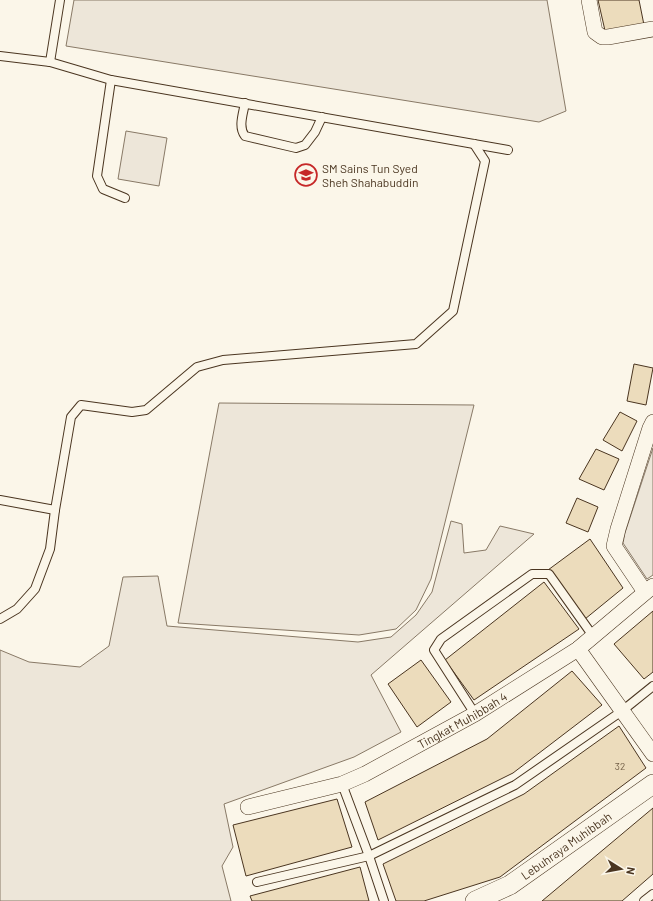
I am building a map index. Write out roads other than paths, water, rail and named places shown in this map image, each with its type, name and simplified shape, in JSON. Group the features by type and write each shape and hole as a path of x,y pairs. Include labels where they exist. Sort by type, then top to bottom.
{"street":[{"path":"589,0 595,32 602,37 653,29"},
{"path":"649,589 614,546 618,529 653,422"},
{"name":"Tingkat Muhibbah 4","path":"248,807 342,784 365,774 475,714 578,649 649,589"},
{"path":"578,649 653,754"},
{"name":"Lebuhraya Muhibbah","path":"478,900 510,885 653,784"}],"lane":[{"path":"50,62 60,0"},
{"path":"0,56 50,62 111,80 508,150"},
{"path":"111,80 97,176 103,189 125,198"},
{"path":"245,103 241,126 242,132 245,136 296,148 304,145 316,132 322,117"},
{"path":"0,619 17,609 35,589 50,549 71,417 82,405 132,412 146,410 197,367 223,360 416,344 453,311 486,161 474,144"},
{"path":"0,500 55,510"},
{"path":"475,714 434,650 441,639 532,574 549,574 593,636"},
{"path":"257,882 368,856 515,785 622,711 653,686"},
{"path":"342,784 384,901"},
{"path":"644,901 653,894"}],"place":[{"name":"SM Sains Tun Syed Sheh Shahabuddin","path":"306,175"}]}
